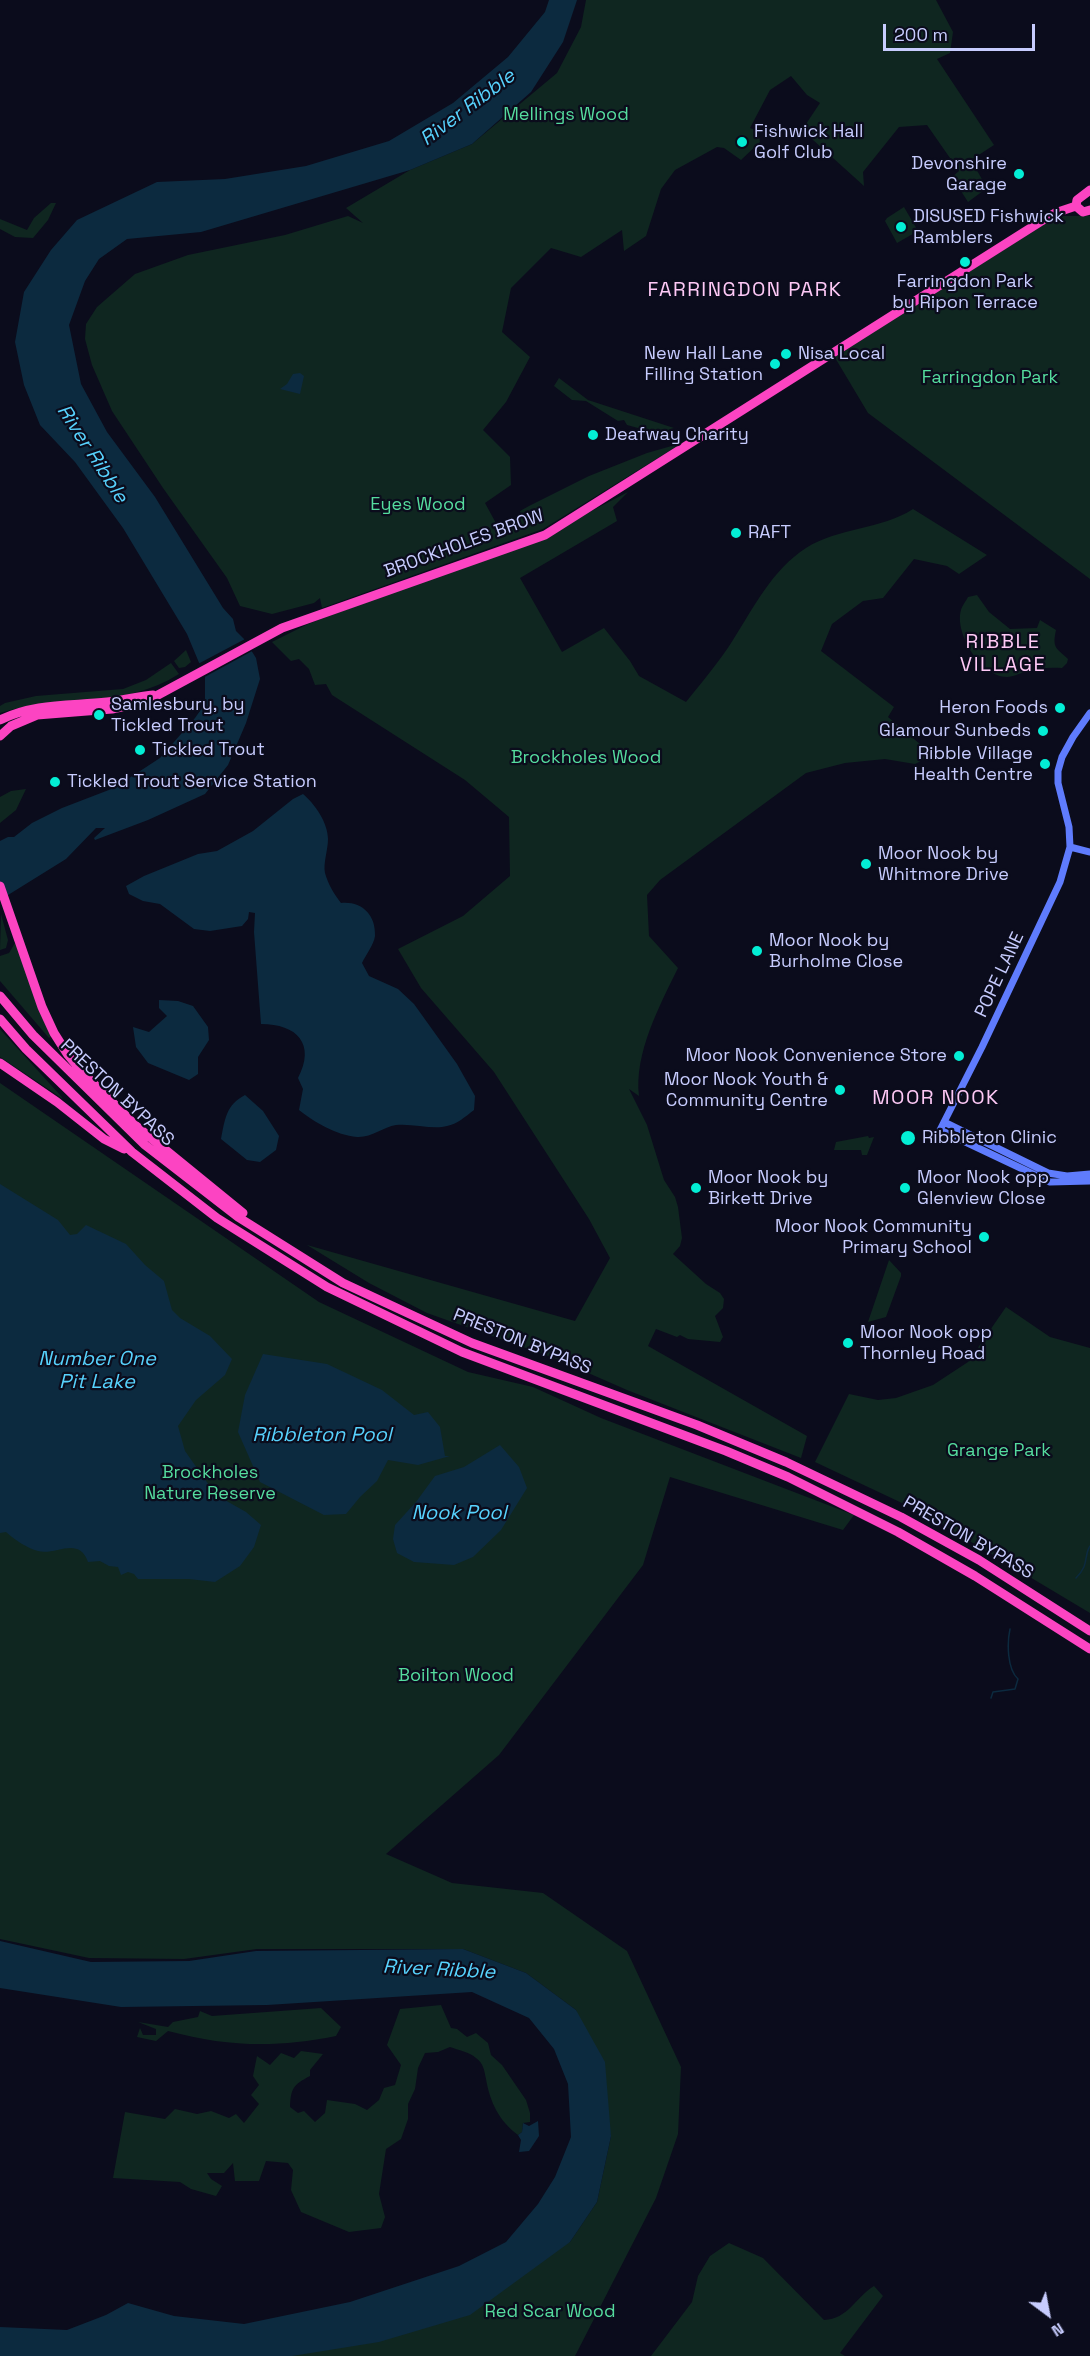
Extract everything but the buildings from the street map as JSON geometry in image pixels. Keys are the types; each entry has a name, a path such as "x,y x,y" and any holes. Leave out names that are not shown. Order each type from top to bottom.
{"highway":[{"path":"1088,196 1077,200 1076,206 1083,212 1090,210"},
{"name":"BROCKHOLES BROW","path":"156,695 263,636 352,602 442,573 545,535 1040,222 1055,213 1076,206"},
{"path":"0,718 38,707 110,702 156,695"},
{"path":"0,736 11,726 28,717 122,708 145,702 156,695"},
{"path":"0,886 46,1019 60,1044 82,1072 135,1125 274,1240"},
{"name":"PRESTON BYPASS","path":"0,996 33,1035 145,1145 238,1217 343,1282 472,1343 697,1425 786,1462 901,1517 979,1560 1090,1631"},
{"name":"PRESTON BYPASS","path":"0,1019 26,1049 132,1152 217,1218 341,1295 462,1352 726,1451 788,1477 917,1543 975,1576 1090,1649"},
{"path":"0,1063 49,1096 104,1138 132,1152"}],"street":[{"name":"POPE LANE","path":"1061,1179 1050,1182 940,1130 1060,882 1070,847 1069,827 1058,783 1058,771 1062,757 1073,737 1090,713"},
{"path":"1070,847 1090,852"},
{"path":"944,1122 1061,1179 1090,1181"},
{"path":"1061,1179 1090,1174"}],"green space":[{"path":"586,0 936,0 953,32 950,53 937,59 994,145 971,160 987,188 968,202 952,177 959,171 927,125 899,127 863,172 864,186 802,130 820,103 807,95 791,76 770,90 750,128 758,131 760,142 741,160 724,148 717,147 675,170 661,189 646,236 624,251 622,230 581,257 551,248 511,288 502,332 530,357 506,402 483,430 510,457 511,485 485,503 497,525 521,515 520,511 589,476 647,453 682,443 543,529 322,608 320,598 314,603 272,614 240,606 227,578 112,411 92,365 85,339 86,324 97,307 135,274 188,255 285,235 348,216 363,223 346,208 410,170 472,144 557,73 581,27"},
{"path":"51,203 56,203 48,220 33,238 15,237 0,229 0,219 27,230 34,218"},
{"name":"DISUSED Fishwick Ramblers","path":"904,207 918,231 897,243 885,221"},
{"name":"Farringdon Park","path":"1058,216 1090,216 1090,579 868,413 834,356"},
{"path":"559,378 588,400 674,428 659,433 660,435 653,438 649,431 627,425 624,420 618,421 586,401 572,400 554,386"},
{"name":"Brockholes Wood","path":"628,492 613,507 617,521 520,578 562,652 604,628 639,676 686,702 722,656 773,578 794,557 819,541 887,521 913,509 987,555 959,574 947,566 914,559 883,598 863,601 832,624 821,651 894,707 888,717 927,750 923,760 915,764 885,759 845,763 806,773 660,880 647,895 649,936 678,968 656,1013 644,1046 640,1063 639,1096 629,1089 647,1125 664,1180 675,1197 678,1207 682,1238 680,1246 673,1254 706,1284 720,1293 724,1299 723,1308 715,1316 723,1337 720,1342 688,1339 680,1335 677,1337 656,1329 648,1346 807,1436 801,1458 627,1390 554,1358 427,1313 369,1283 307,1245 575,1321 610,1258 589,1219 494,1072 421,988 398,949 463,916 510,876 509,817 465,780 332,695 326,684 315,685 309,669 299,659 291,661 272,642 308,624 545,535"},
{"path":"977,595 989,612 1010,629 1037,628 1040,620 1056,630 1055,644 1068,659 1067,663 1062,668 1039,669 1009,677 997,675 988,670 972,652 962,630 960,619 962,608 968,597"},
{"path":"186,650 191,662 179,668 174,661"},
{"path":"171,663 179,674 136,693 23,707 0,713 0,706 5,703 36,696 123,689 146,680"},
{"path":"26,789 16,810 0,823 0,797 11,791"},
{"path":"1,914 8,940 6,948 0,950"},
{"path":"15,943 52,1036 49,1038 0,981 0,956 9,953"},
{"path":"0,1029 60,1095 63,1099 0,1057"},
{"name":"Brockholes Nature Reserve","path":"0,1083 319,1302 468,1372 533,1387 601,1418 854,1515 843,1530 670,1477 643,1565 499,1755 386,1854 452,1883 543,1893 627,1951 681,2067 678,2134 656,2198 575,2356 281,2356 570,2242 597,2202 611,2136 576,2010 526,1973 463,1949 257,1949 184,1959 89,1958 0,1939"},
{"path":"868,1136 869,1138 874,1137 867,1155 862,1155 861,1150 834,1150 836,1142"},
{"path":"889,1260 901,1276 886,1317 868,1322"},
{"name":"Grange Park","path":"1006,1307 1050,1337 1090,1348 1090,1613 921,1512 815,1462 849,1394 878,1400 896,1398 933,1385 968,1362"},
{"path":"441,2005 451,2028 457,2029 467,2037 476,2033 488,2043 491,2055 502,2065 526,2100 530,2122 523,2123 522,2132 518,2135 511,2130 493,2103 482,2065 473,2056 450,2047 438,2052 425,2053 418,2068 415,2089 408,2104 408,2119 401,2139 386,2149 379,2194 385,2217 381,2228 349,2232 301,2212 291,2190 293,2170 288,2163 266,2161 259,2181 235,2181 233,2163 224,2173 207,2173 211,2179 222,2186 216,2196 191,2189 180,2182 113,2178 125,2112 165,2119 175,2109 197,2114 211,2111 229,2118 236,2114 244,2123 259,2104 251,2095 259,2085 253,2076 257,2056 270,2065 281,2053 294,2058 301,2051 323,2054 310,2070 310,2076 294,2088 290,2101 290,2107 298,2113 304,2111 315,2122 325,2113 327,2100 355,2104 367,2110 379,2100 384,2088 395,2085 401,2065 387,2045 400,2009"},
{"path":"321,2008 341,2027 336,2036 272,2044 232,2043 168,2031 156,2041 137,2037 140,2028 143,2035 156,2035 156,2029 138,2022 168,2027 173,2022 198,2017 200,2011 212,2016"},
{"path":"729,2243 763,2258 824,2320 832,2319 845,2312 874,2286 883,2296 840,2353 845,2356 651,2356 692,2302 698,2276 710,2256"}],"water":[{"name":"River Ribble","path":"549,0 577,0 563,42 531,92 472,144 410,170 201,232 127,239 99,259 85,281 69,325 81,384 107,432 155,497 223,608 233,619 236,631 256,658 260,679 246,723 228,765 205,794 148,820 95,840 94,838 105,828 96,828 66,859 0,900 0,841 14,837 32,823 62,808 114,788 160,758 195,718 205,698 205,677 187,634 123,528 75,462 40,425 24,385 15,342 24,292 51,250 77,220 157,182 225,179 306,166 389,141 453,103 508,57 545,12"},
{"path":"300,373 304,376 300,394 280,389 287,384 293,374"},
{"path":"303,794 316,808 326,827 328,839 325,869 331,889 341,903 361,907 366,910 373,921 375,936 362,963 369,976 398,989 414,1004 457,1064 475,1096 474,1110 454,1124 435,1127 396,1125 367,1136 357,1137 333,1131 305,1115 299,1110 303,1089 298,1078 303,1066 304,1046 293,1032 274,1025 261,1024 254,932 255,913 249,912 248,919 242,926 210,931 194,929 160,904 143,901 129,894 126,886 144,876 198,854 217,851 253,831 293,799"},
{"path":"159,1000 178,1001 193,1006 208,1027 209,1040 198,1057 198,1074 189,1080 148,1063 136,1047 133,1027 149,1032 167,1016 159,1008"},
{"path":"245,1095 263,1111 279,1136 276,1150 260,1162 247,1160 221,1139 230,1108"},
{"name":"Number One Pit Lake","path":"0,1184 58,1220 70,1235 77,1234 86,1225 126,1244 164,1281 172,1310 180,1318 210,1336 232,1359 225,1375 196,1400 178,1426 185,1451 216,1495 246,1512 261,1525 254,1547 240,1566 215,1582 189,1579 138,1579 134,1574 128,1572 121,1575 118,1567 109,1566 100,1561 88,1562 84,1554 73,1548 38,1551 21,1543 6,1532 0,1533"},
{"name":"Ribbleton Pool","path":"263,1354 327,1364 382,1390 414,1415 428,1412 440,1427 445,1456 450,1456 418,1465 388,1460 377,1481 346,1514 324,1515 260,1482 238,1432 245,1395"},
{"name":"Nook Pool","path":"500,1445 519,1467 527,1488 501,1530 473,1557 454,1565 414,1562 397,1553 393,1539 395,1525 435,1476 464,1467"},
{"name":"River Ribble","path":"0,1941 91,1962 189,1961 256,1951 463,1949 526,1973 576,2010 605,2062 611,2136 597,2202 570,2242 470,2315 379,2342 292,2356 0,2356 0,2327 67,2330 106,2315 128,2303 174,2316 244,2324 350,2302 459,2266 506,2242 538,2204 555,2177 571,2137 568,2084 554,2049 529,2018 472,1992 267,2005 121,2007 0,1988"},
{"path":"538,2121 539,2136 529,2151 519,2152 521,2140 518,2135 522,2132 523,2123 529,2126"}],"pier":[{"path":"247,638 254,650 201,679 196,665"}],"waterway":[{"path":"1076,1578 1085,1565 1090,1546"},
{"path":"991,1698 993,1692 1015,1689 1018,1679 1014,1675 1010,1662 1008,1648 1010,1629"}],"place":[{"name":"Fishwick Hall Golf Club","path":"742,142"},
{"name":"Devonshire Garage","path":"1019,174"},
{"name":"DISUSED Fishwick Ramblers","path":"901,227"},
{"name":"Farringdon Park by Ripon Terrace","path":"965,262"},
{"name":"Nisa Local","path":"786,354"},
{"name":"New Hall Lane Filling Station","path":"775,364"},
{"name":"Deafway Charity","path":"593,435"},
{"name":"RAFT","path":"736,533"},
{"name":"Heron Foods","path":"1060,708"},
{"name":"Samlesbury, by Tickled Trout","path":"99,715"},
{"name":"Glamour Sunbeds","path":"1043,731"},
{"name":"Tickled Trout","path":"140,750"},
{"name":"Ribble Village Health Centre","path":"1045,764"},
{"name":"Tickled Trout Service Station","path":"55,782"},
{"name":"Moor Nook by Whitmore Drive","path":"866,864"},
{"name":"Moor Nook by Burholme Close","path":"757,951"},
{"name":"Moor Nook Convenience Store","path":"959,1056"},
{"name":"Moor Nook Youth & Community Centre","path":"840,1090"},
{"name":"Ribbleton Clinic","path":"908,1138"},
{"name":"Moor Nook by Birkett Drive","path":"696,1188"},
{"name":"Moor Nook opp Glenview Close","path":"905,1188"},
{"name":"Moor Nook Community Primary School","path":"984,1237"},
{"name":"Moor Nook opp Thornley Road","path":"848,1343"}],"district":[{"name":"FARRINGDON PARK","path":"745,291"},
{"name":"RIBBLE VILLAGE","path":"1003,654"},
{"name":"MOOR NOOK","path":"936,1099"}],"park label":[{"name":"Mellings Wood","path":"566,115"},
{"name":"Eyes Wood","path":"418,505"},
{"name":"Boilton Wood","path":"456,1676"},
{"name":"Red Scar Wood","path":"550,2312"}]}
